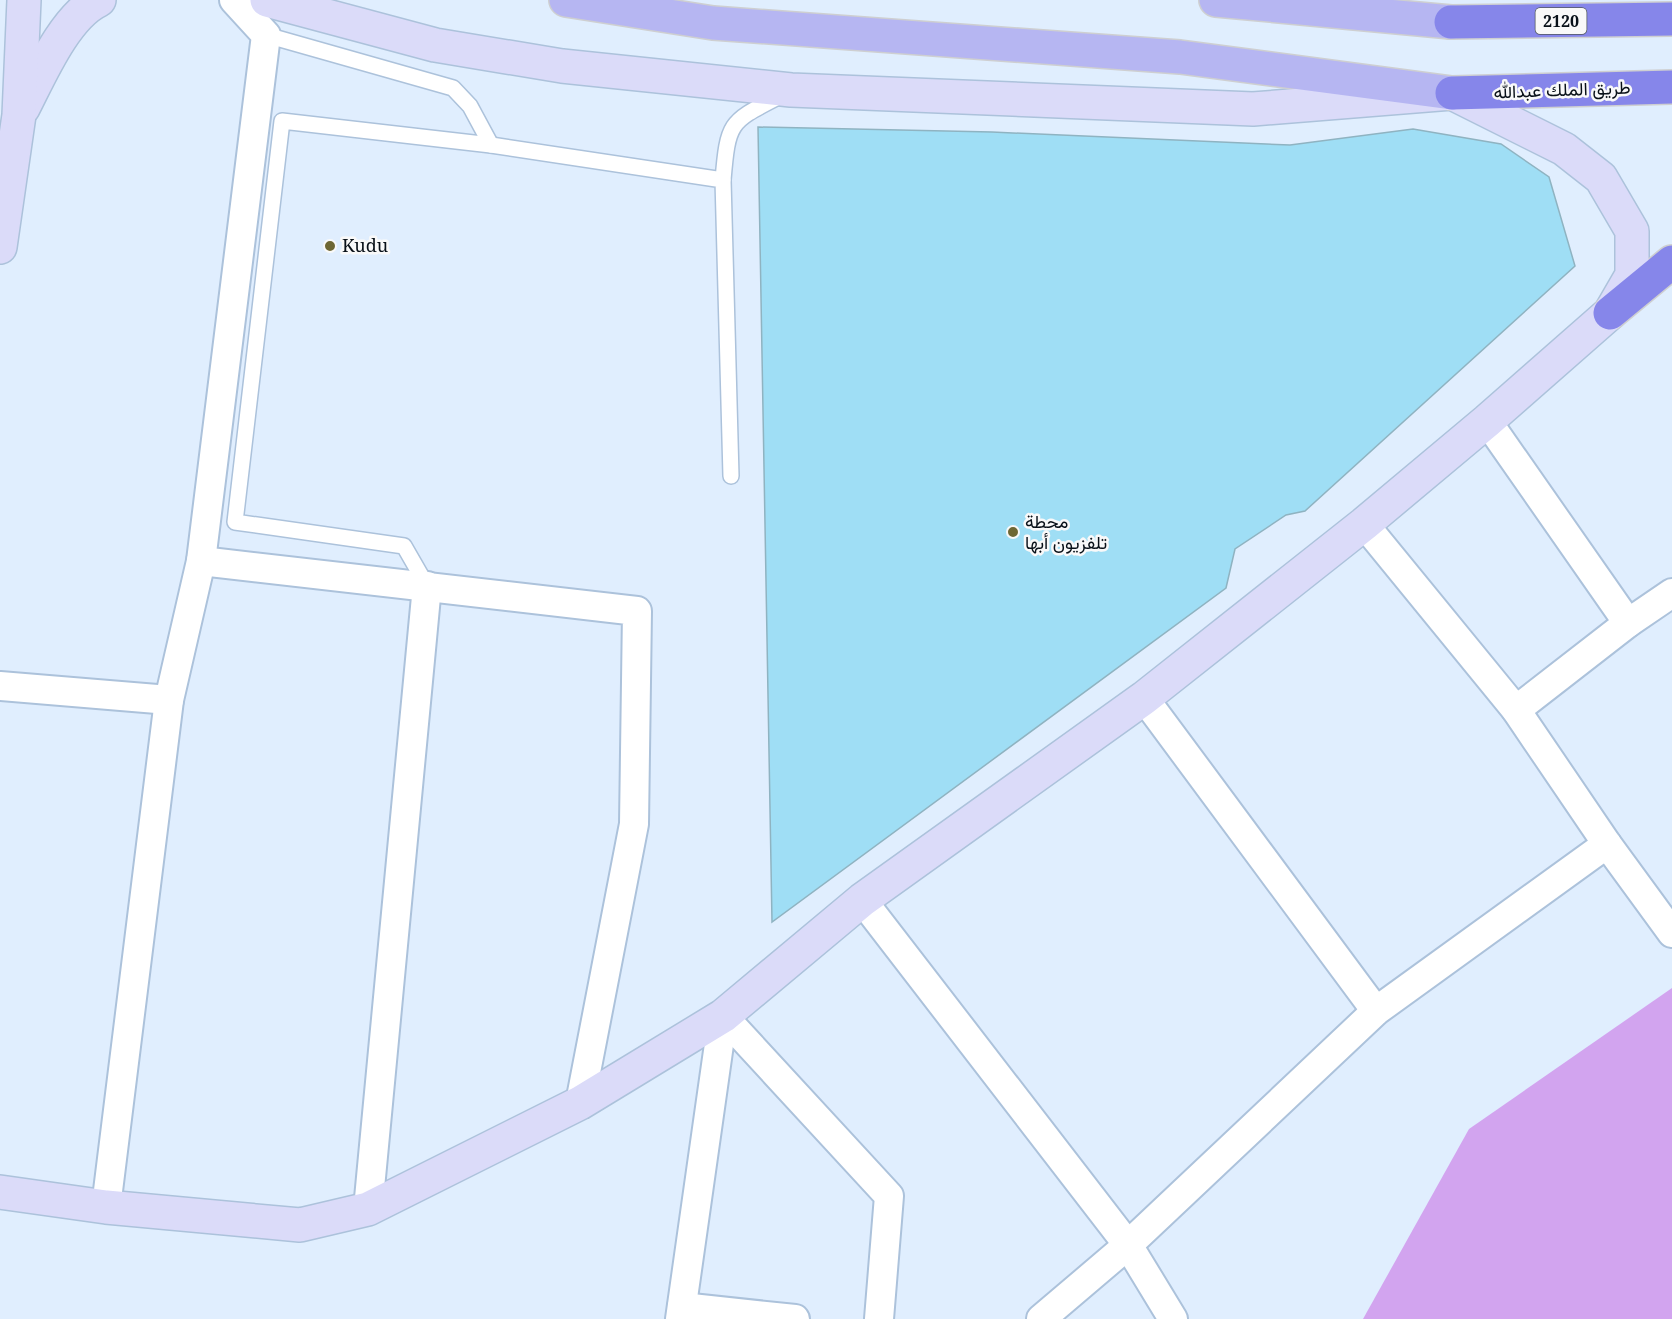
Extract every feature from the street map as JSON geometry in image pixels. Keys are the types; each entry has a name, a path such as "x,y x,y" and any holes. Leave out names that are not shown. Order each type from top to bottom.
{"highway":[{"path":"1451,22 1527,0"},
{"name":"2120","path":"1451,22 1672,19"},
{"name":"طريق الملك عبدالله","path":"1452,93 1672,87"},
{"path":"1610,313 1672,262"}],"main road":[{"path":"19,115 57,44 87,6 99,0"},
{"path":"267,0 435,45 562,66 791,90 1253,108 1452,93"},
{"path":"326,0 358,24"},
{"path":"0,1192 106,1208 300,1225 368,1209 580,1103 723,1016 862,900 1144,698 1364,524 1487,421 1610,313 1632,275 1632,231 1601,178 1564,149 1452,93 1180,57 713,23 566,0"},
{"path":"1216,0 1451,22"},
{"path":"1357,0 1451,22"},
{"path":"0,247 19,115 21,4"}],"street":[{"path":"106,1208 170,700 201,561 266,35 234,0"},
{"path":"1487,421 1628,623"},
{"path":"1364,524 1516,710 1607,844 1672,933"},
{"path":"201,561 638,610 634,824 580,1103"},
{"path":"368,1209 427,586"},
{"path":"1516,710 1628,623 1672,592"},
{"path":"0,686 170,700"},
{"path":"1144,698 1376,1011"},
{"path":"1041,1319 1128,1245 1376,1011 1607,844"},
{"path":"862,900 1128,1245 1173,1319"},
{"path":"723,1016 681,1313 795,1319"},
{"path":"723,1016 889,1196 879,1319"}],"lane":[{"path":"266,35 453,88 470,105 491,145"},
{"path":"731,476 723,180 726,139 740,117 791,90"},
{"path":"427,586 404,546 235,522 282,121 491,145 723,180"}],"shaded area":[{"path":"1672,988 1672,1319 1363,1319 1469,1129"}],"building":[{"name":"محطة تلفزيون أبها","path":"758,127 992,132 1290,145 1413,129 1501,144 1549,177 1575,266 1305,511 1286,515 1235,549 1226,588 772,922"}],"place":[{"name":"Kudu","path":"330,246"},
{"name":"محطة تلفزيون أبها","path":"1013,532"}]}
